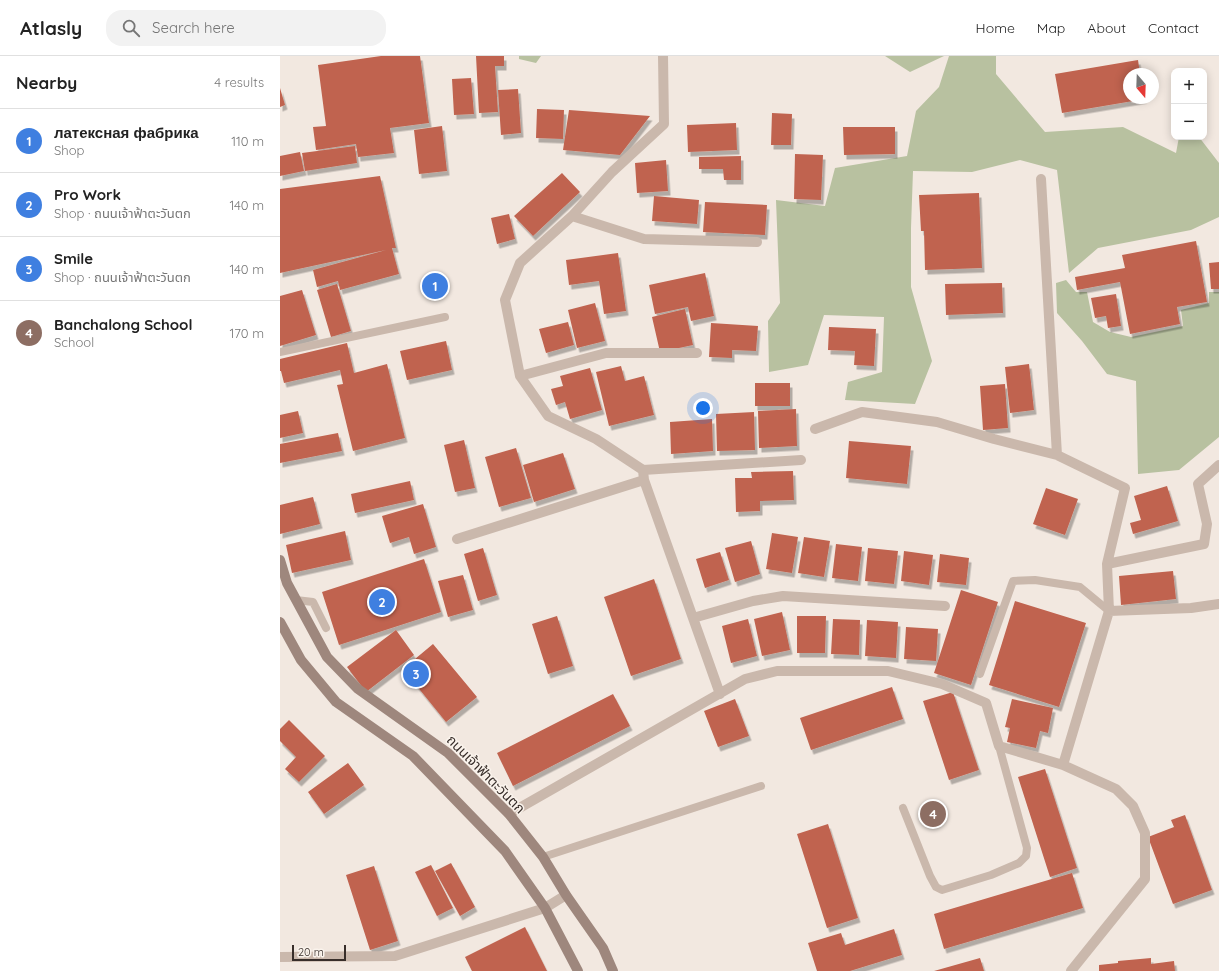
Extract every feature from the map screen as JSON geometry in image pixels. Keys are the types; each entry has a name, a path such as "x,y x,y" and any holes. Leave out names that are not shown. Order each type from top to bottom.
{"main road":[{"name":"ถนนเจ้าฟ้าตะวันตก","path":"280,560 287,584 327,657 358,689 448,752 509,814 542,857 603,948 613,971"},
{"path":"280,622 301,660 336,702 413,756 505,851 544,908 578,971"}],"street":[{"path":"663,56 664,124 612,172 572,216 520,263 505,300 520,376 548,416 596,439 644,475 720,694"},
{"path":"1041,179 1058,456"},
{"path":"572,216 644,239 757,242"},
{"path":"520,376 606,353 696,353"},
{"path":"815,429 862,412 937,422 1058,456 1125,488 1107,564 1109,611 1063,765"},
{"path":"457,539 644,475 801,460"},
{"path":"1107,564 1204,544 1207,524 1198,484 1219,465"},
{"path":"693,618 753,601 783,596 945,606"},
{"path":"1109,611 1191,608 1219,604"},
{"path":"509,814 745,679 777,671 888,671 942,684 986,703 999,746 1063,765 1116,789 1133,806 1145,833 1145,880 1071,971"},
{"path":"280,957 395,956 544,908 566,894"}],"lane":[{"path":"280,352 445,317"},
{"path":"980,674 1013,581 1035,580 1080,587 1109,611"},
{"path":"296,600 313,602 326,628"},
{"path":"903,808 930,876 936,887 942,890 991,875 1019,863 1026,856 1027,848 999,746"},
{"path":"542,857 761,786"}],"green space":[{"path":"519,56 541,56 536,63 519,59"},
{"path":"885,56 944,56 910,72"},
{"path":"949,56 996,56 996,74 1045,132 1123,127 1176,153 1178,140 1201,140 1219,163 1219,217 1191,230 1098,248 1069,273 1057,170 1020,160 972,172 913,171 911,287 932,361 915,404 845,400 848,382 882,372 884,317 824,315 808,365 769,372 768,321 780,303 776,200 825,206 835,168 907,156 916,111 939,87"},
{"path":"1066,280 1076,292 1087,292 1093,322 1110,332 1131,337 1183,326 1181,310 1209,303 1209,292 1219,292 1219,437 1179,470 1138,474 1136,381 1107,374 1082,341 1057,313 1056,283"}],"building":[{"path":"381,56 420,56 429,123 390,128 394,153 358,157 356,144 316,150 313,127 326,126 318,65"},
{"path":"476,56 504,56 504,66 495,66 498,112 479,113"},
{"path":"1138,60 1139,68 1123,68 1123,103 1062,113 1055,74"},
{"path":"471,78 474,114 454,115 452,79"},
{"path":"280,88 285,105 280,107"},
{"path":"518,89 521,133 501,135 498,90"},
{"path":"537,109 564,110 563,139 536,138"},
{"path":"569,110 650,116 620,155 563,150"},
{"path":"772,113 792,114 791,145 771,145"},
{"path":"736,123 737,150 688,152 687,125"},
{"path":"442,126 447,171 419,174 414,130"},
{"path":"843,127 895,127 895,154 844,155"},
{"path":"355,146 357,163 305,171 302,153"},
{"path":"300,152 304,171 280,176 280,156"},
{"path":"795,154 823,155 821,200 794,199"},
{"path":"741,156 741,180 724,180 723,169 699,169 699,157"},
{"path":"666,160 668,191 637,193 635,163"},
{"path":"562,173 580,192 533,236 514,216"},
{"path":"380,176 396,248 392,248 399,274 340,290 338,281 317,287 313,270 386,250 280,273 280,189"},
{"path":"979,193 982,268 925,270 924,231 921,231 919,195"},
{"path":"654,196 699,200 697,224 652,221"},
{"path":"705,202 767,205 765,235 703,232"},
{"path":"509,214 515,239 497,244 491,218"},
{"path":"1196,241 1207,302 1177,307 1180,324 1130,334 1120,282 1077,290 1075,277 1125,268 1122,255"},
{"path":"618,253 626,311 604,314 599,281 569,285 566,260"},
{"path":"1219,262 1219,289 1211,289 1209,263"},
{"path":"705,273 714,316 691,321 688,307 655,314 649,285"},
{"path":"1002,283 1003,313 946,315 945,284"},
{"path":"337,284 351,331 331,337 317,290"},
{"path":"302,290 316,335 280,346 280,296"},
{"path":"1116,294 1121,326 1108,328 1106,316 1095,318 1091,298"},
{"path":"595,303 605,341 577,348 568,310"},
{"path":"685,309 693,345 660,352 652,317"},
{"path":"568,322 574,345 546,353 539,329"},
{"path":"711,323 758,326 756,351 732,350 732,358 709,357"},
{"path":"829,327 876,329 874,366 854,365 855,351 828,350"},
{"path":"446,341 452,370 407,380 400,351"},
{"path":"347,343 354,373 387,364 405,438 353,451 337,385 343,384 340,370 284,383 280,371 280,359"},
{"path":"1029,364 1034,410 1010,413 1005,367"},
{"path":"621,366 625,381 644,376 654,415 609,426 596,372"},
{"path":"590,368 602,410 570,419 565,402 556,405 551,389 563,386 560,376"},
{"path":"755,383 790,383 790,406 755,406"},
{"path":"1005,384 1008,428 983,430 980,386"},
{"path":"796,409 797,446 759,448 758,411"},
{"path":"298,411 303,433 280,438 280,415"},
{"path":"754,412 755,450 717,451 716,414"},
{"path":"712,419 713,451 671,454 670,422"},
{"path":"338,433 342,451 280,463 280,444"},
{"path":"464,440 475,488 455,492 444,445"},
{"path":"849,441 911,446 907,484 846,478"},
{"path":"516,448 531,498 499,507 485,457"},
{"path":"563,453 575,489 534,502 523,465"},
{"path":"793,471 794,500 760,501 760,511 736,512 735,478 752,478 751,472"},
{"path":"410,481 414,500 355,513 351,494"},
{"path":"1167,486 1178,521 1133,534 1130,523 1141,520 1134,496"},
{"path":"1046,488 1078,499 1065,535 1033,524"},
{"path":"313,497 320,524 280,534 280,505"},
{"path":"423,504 436,547 414,554 409,537 390,543 382,516"},
{"path":"345,531 351,560 292,573 286,545"},
{"path":"772,533 798,537 792,573 766,569"},
{"path":"804,537 830,541 824,577 798,573"},
{"path":"751,541 760,574 735,582 725,548"},
{"path":"836,544 862,547 858,581 832,578"},
{"path":"483,548 497,595 478,601 464,554"},
{"path":"868,548 898,551 894,584 865,581"},
{"path":"904,551 933,555 929,585 901,581"},
{"path":"720,552 729,580 705,588 696,559"},
{"path":"940,554 969,558 966,585 937,582"},
{"path":"424,559 441,612 339,645 322,592"},
{"path":"1173,571 1176,599 1121,605 1119,576"},
{"path":"463,575 473,610 448,617 438,581"},
{"path":"654,579 681,659 631,676 604,597"},
{"path":"961,590 998,602 971,685 934,673"},
{"path":"1015,601 1086,623 1059,707 989,685"},
{"path":"782,612 790,650 762,656 754,619"},
{"path":"557,616 573,666 548,674 532,624"},
{"path":"797,616 826,616 825,653 797,653"},
{"path":"748,619 757,656 731,663 722,626"},
{"path":"833,619 860,620 859,655 831,654"},
{"path":"867,620 898,622 896,658 865,656"},
{"path":"906,627 938,629 936,661 904,659"},
{"path":"396,630 414,655 366,692 347,667"},
{"path":"433,644 477,697 446,722 403,669"},
{"path":"892,687 903,719 811,750 800,718"},
{"path":"953,692 979,770 949,780 923,701"},
{"path":"613,694 630,726 513,786 497,753"},
{"path":"735,699 749,736 718,747 704,711"},
{"path":"1012,699 1053,708 1048,733 1040,731 1036,748 1007,742 1010,728 1005,727"},
{"path":"289,720 325,756 299,782 285,769 296,757 280,741 280,729"},
{"path":"348,763 364,785 324,814 308,792"},
{"path":"1045,769 1077,868 1050,877 1018,777"},
{"path":"1185,815 1212,890 1173,904 1148,837 1174,827 1171,820"},
{"path":"828,824 858,918 827,928 797,834"},
{"path":"451,863 475,907 460,916 435,871"},
{"path":"431,865 453,908 437,916 415,872"},
{"path":"374,866 398,941 370,950 346,875"},
{"path":"1072,873 1083,908 944,949 934,914"},
{"path":"525,927 547,971 472,971 465,957"},
{"path":"894,929 902,955 850,971 817,971 808,943 841,933 845,945"},
{"path":"980,958 984,971 934,971"},
{"path":"1151,958 1151,964 1174,961 1175,971 1099,971 1099,965 1118,963 1118,961"}],"place":[{"name":"латексная фабрика","path":"435,286"},
{"name":"Pro Work","path":"382,602"},
{"name":"Smile","path":"416,674"},
{"name":"Banchalong School","path":"933,814"}]}
